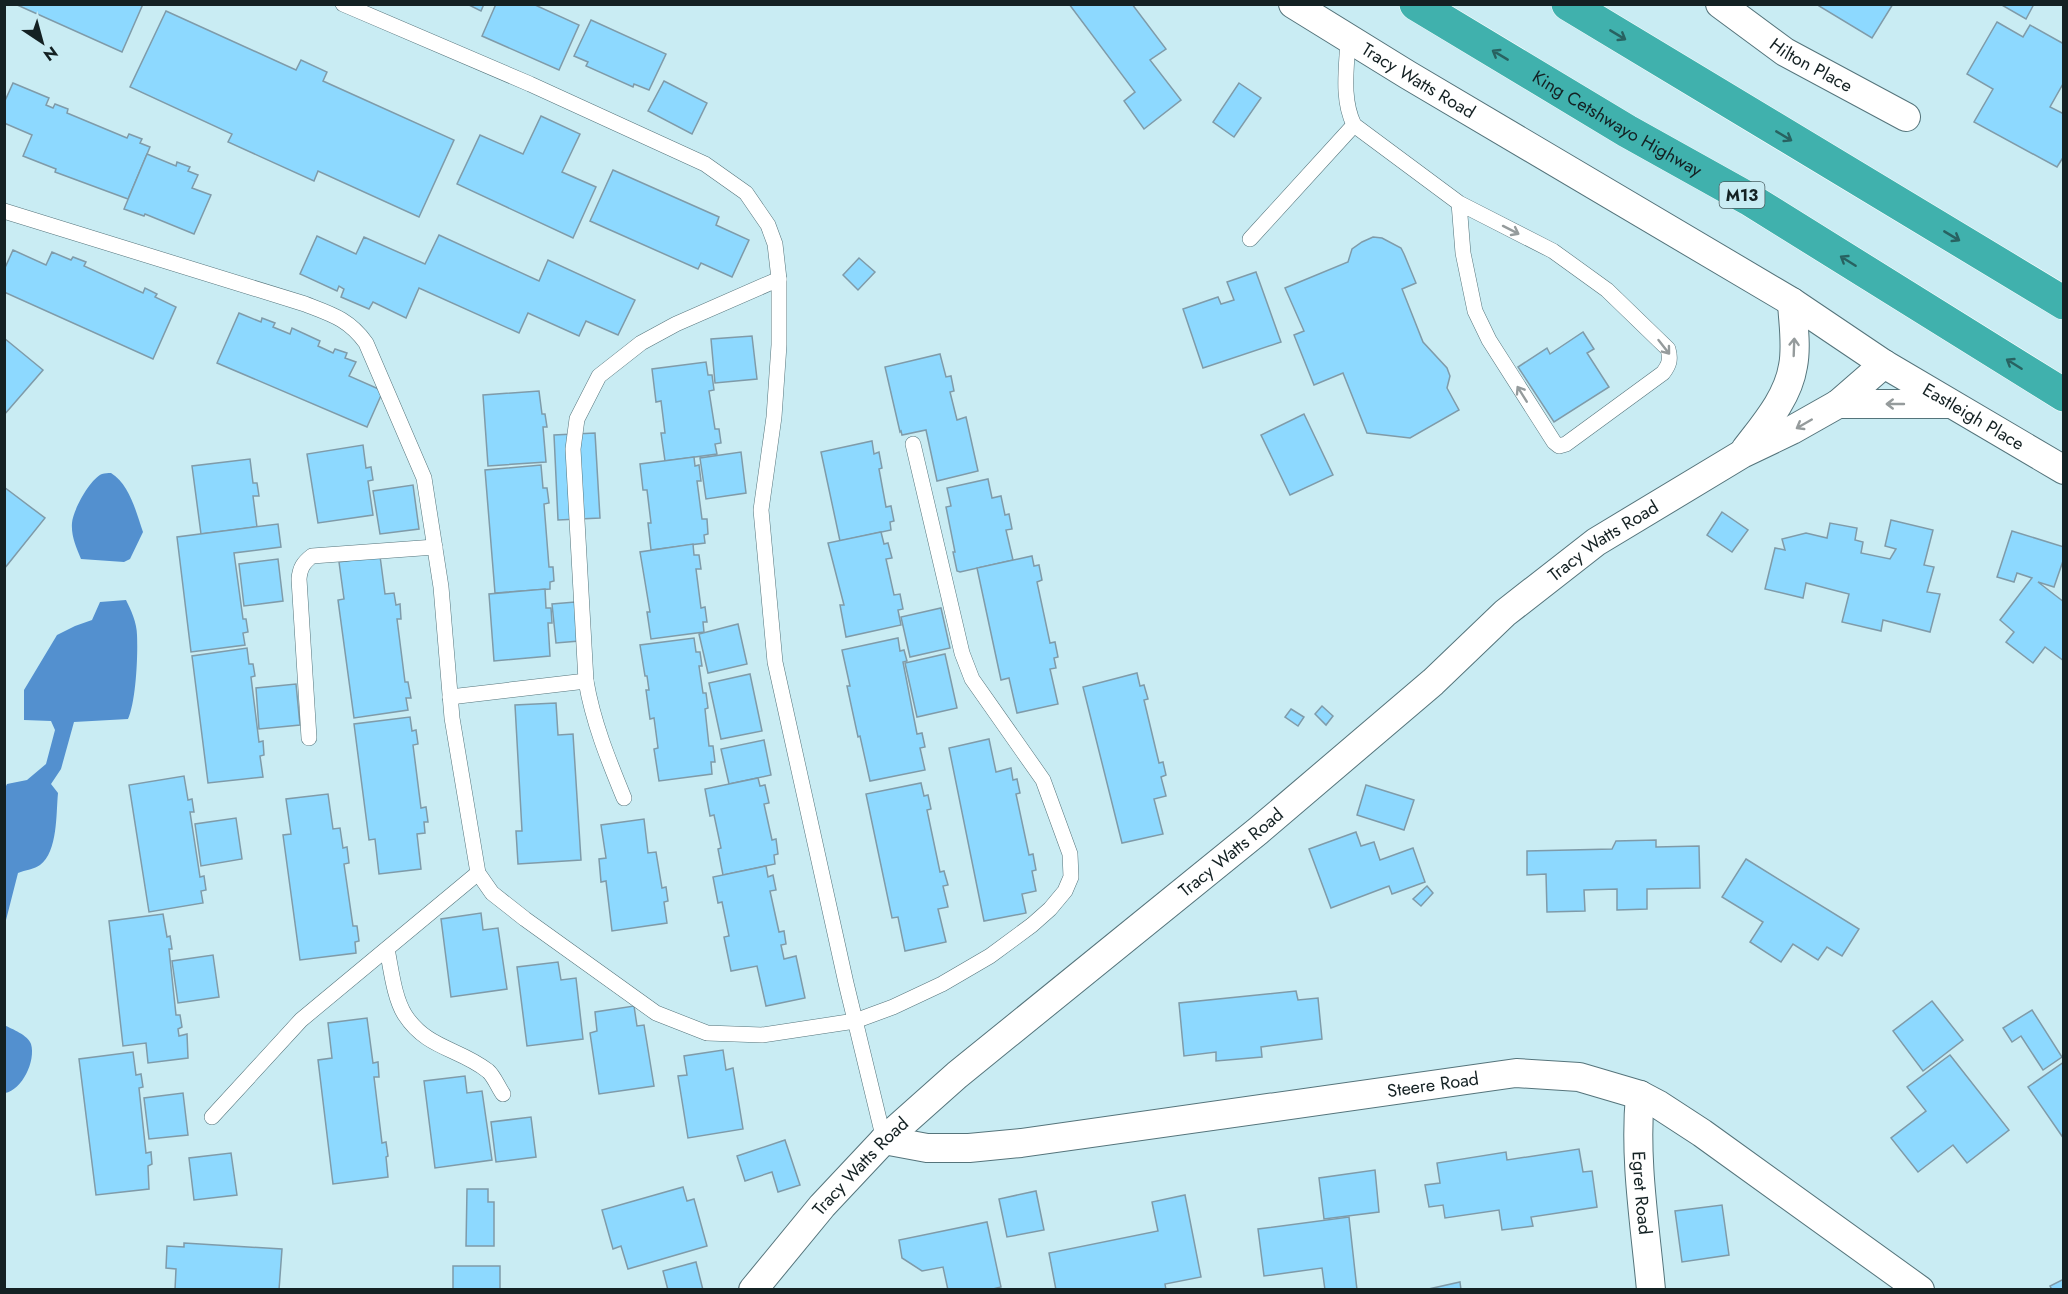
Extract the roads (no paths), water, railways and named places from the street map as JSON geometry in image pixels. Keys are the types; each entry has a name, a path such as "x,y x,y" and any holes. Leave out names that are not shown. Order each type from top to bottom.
{"highway":[{"name":"King Cetshwayo Highway","path":"1416,4 1627,131 1749,199 2064,395"},
{"path":"1568,4 2064,303"}],"street":[{"name":"Tracy Watts Road","path":"753,1290 822,1206 885,1140 957,1075 1275,816 1433,682 1505,613 1596,542 1742,454 1792,430 1838,404 1884,364 1792,302 1293,4"},
{"name":"Hilton Place","path":"1720,4 1785,52 1906,117"},
{"name":"Tracy Watts Road","path":"1742,454 1779,403 1788,382 1793,366 1792,302"},
{"name":"Eastleigh Place","path":"1884,364 2064,470"},
{"path":"1838,404 1952,404"},
{"name":"Steere Road","path":"885,1140 927,1148 969,1148 1021,1143 1516,1073 1579,1077 1640,1095 1702,1133 1920,1290"},
{"name":"Egret Road","path":"1640,1095 1636,1130 1638,1166 1651,1290"}],"lane":[{"path":"343,4 530,84 705,164 746,193 768,225 775,244 779,279 779,345 776,392 761,510 775,663 855,1021 885,1140"},
{"path":"1348,38 1346,101 1348,113 1354,125 1459,203 1553,251 1606,290 1668,350 1670,364 1663,373 1566,444 1559,446 1554,442 1489,340 1475,311 1463,253 1459,203"},
{"path":"1250,239 1354,125"},
{"path":"4,211 305,304 344,320 358,331 366,343 424,478 441,587 452,718 478,873 492,893 525,919 656,1013 707,1033 762,1035 855,1021 894,1007 942,984 990,956 1050,909 1065,891 1071,877 1070,854 1043,780 978,688 962,653 913,444"},
{"path":"624,798 599,736 591,711 586,681 573,449 577,419 599,376 641,343 676,324 779,279"},
{"path":"309,738 299,579 299,569 303,562 312,556 435,547"},
{"path":"450,697 586,681"},
{"path":"212,1117 301,1020 478,873"},
{"path":"387,949 404,1013 417,1031 431,1042 466,1057 490,1072 503,1094"}],"water":[{"path":"111,473 118,478 128,492 143,532 130,559 124,562 81,559 72,532 75,511 92,482 102,474"},
{"path":"126,600 137,630 137,666 131,711 128,719 74,722 61,769 51,784 58,793 55,832 50,851 40,865 18,873 5,924 5,788 7,784 27,780 46,764 55,730 51,721 24,720 24,690 57,635 92,620 100,602"},
{"path":"4,1025 27,1038 32,1051 29,1066 22,1081 11,1091 5,1093"}]}
